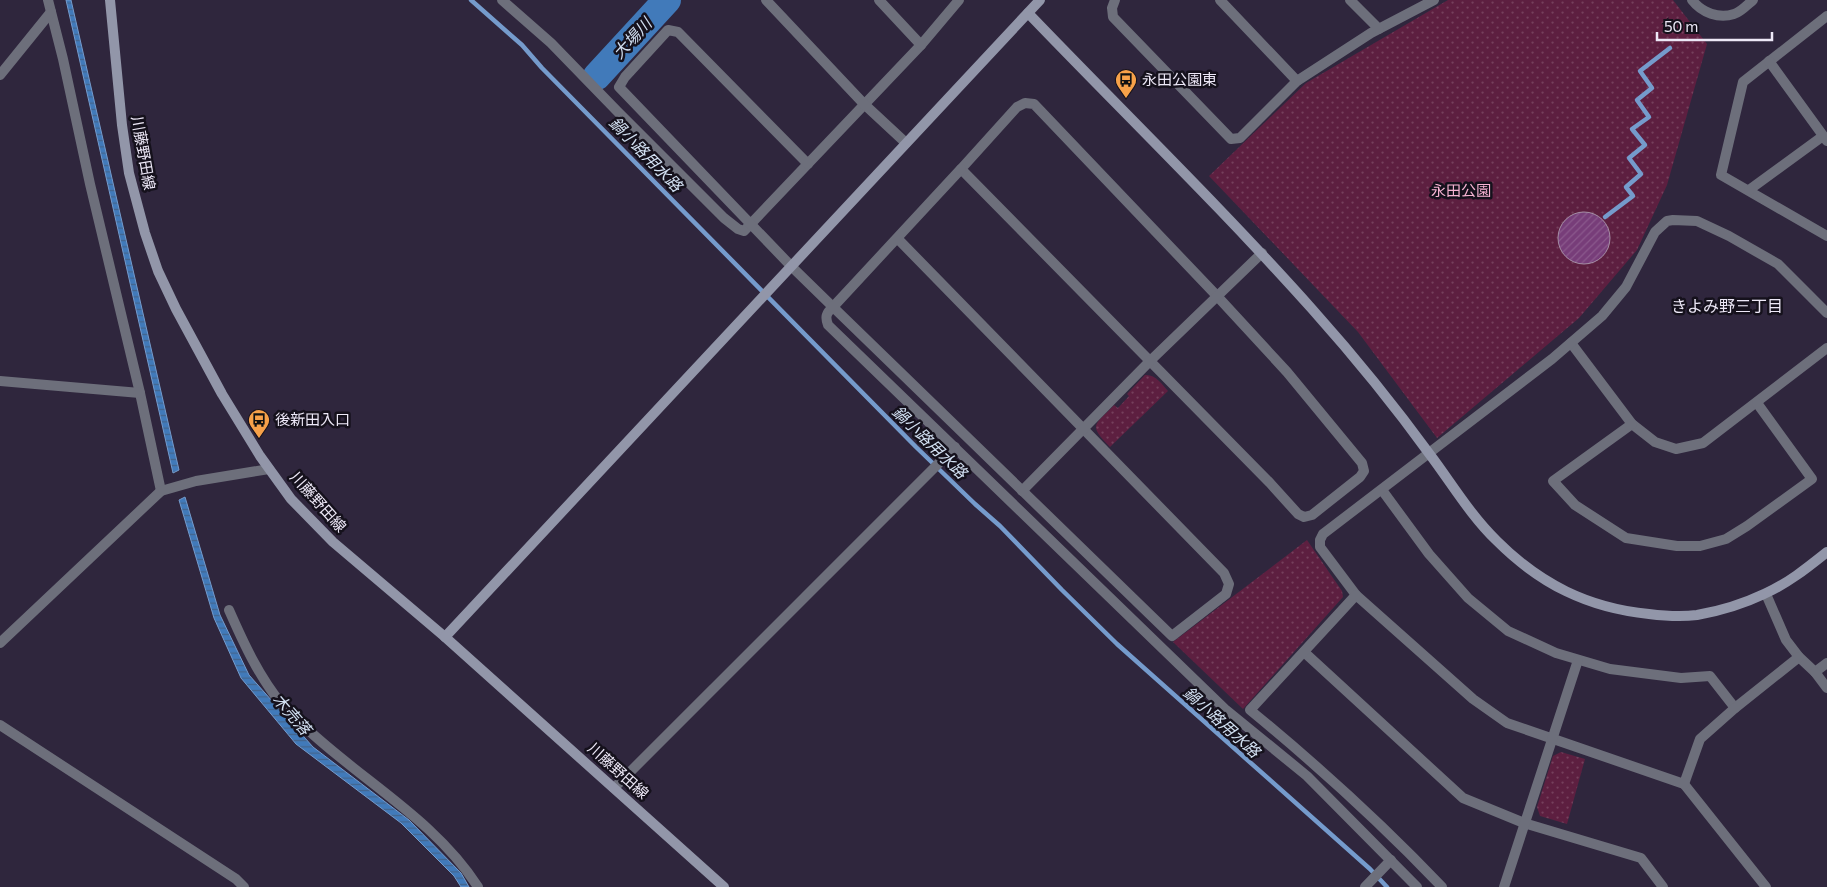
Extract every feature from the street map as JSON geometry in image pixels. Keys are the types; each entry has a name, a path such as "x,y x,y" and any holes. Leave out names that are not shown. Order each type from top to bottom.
{"street":[{"path":"48,0 140,393 161,491"},
{"name":"川藤野田線","path":"110,0 122,125 129,173 150,248 158,271 204,363 238,422 269,469 291,498 333,542 445,637 724,887"},
{"path":"502,0 551,42 724,218 738,229 744,231 921,45 959,0"},
{"path":"766,0 864,104 906,143"},
{"path":"879,0 921,45"},
{"path":"445,637 1040,0"},
{"path":"1115,0 1112,8 1114,17 1231,139 1240,138 1297,81 1379,29 1434,0"},
{"path":"1220,0 1297,81"},
{"path":"1350,0 1379,29"},
{"path":"1692,0 1698,8 1718,16 1736,14 1753,0"},
{"path":"0,75 51,12"},
{"path":"1028,14 1262,253 1369,376 1495,540 1543,579 1601,606 1668,616 1696,615 1732,607 1766,594 1796,577 1827,552"},
{"path":"1827,16 1742,82 1720,175 1827,236"},
{"path":"808,164 678,32 668,30 625,77 619,87 792,267 1172,636 1226,594 1230,584 1224,573 897,238"},
{"path":"1749,190 1825,138 1769,61"},
{"path":"961,169 1270,483 1298,514 1304,517 1312,515 1360,477 1364,471 1362,463 1287,372 1034,104 1025,103 1017,107 827,312 825,318 828,326 1225,709 1307,776 1417,887"},
{"path":"1766,887 1684,784 1507,724 1473,700 1356,595 1320,547 1320,540 1323,534 1571,343 1602,316 1626,287 1655,232 1662,224 1673,220 1697,221 1730,236 1778,264 1827,312"},
{"path":"1022,491 1150,361 1262,253"},
{"path":"1571,343 1632,424 1656,442 1676,449 1703,443 1827,348"},
{"path":"0,382 140,393"},
{"path":"1632,424 1553,482 1575,505 1626,538 1677,546 1700,546 1726,538 1747,526 1812,478 1756,403"},
{"path":"614,788 954,447"},
{"path":"0,643 161,491 196,481 269,469"},
{"path":"1382,490 1430,554 1468,598 1508,631 1556,653 1610,669 1682,678 1710,676 1735,708"},
{"path":"1766,594 1786,640 1827,688"},
{"path":"1356,595 1250,710 1305,757 1410,853 1442,887"},
{"path":"229,610 255,668 283,706 323,743 417,818 467,871 478,887"},
{"path":"1304,652 1464,798 1524,823 1641,858 1663,887"},
{"path":"1684,784 1700,739 1735,708 1799,657"},
{"path":"1504,887 1578,660"},
{"path":"1815,672 1827,663"},
{"path":"0,725 238,884"},
{"path":"1367,885 1391,860"}],"green space":[{"name":"永田公園","path":"1448,0 1673,0 1707,44 1667,185 1637,250 1579,318 1437,438 1358,332 1209,176 1306,83"},
{"path":"1145,375 1155,378 1168,391 1110,447 1099,434 1096,425 1114,405 1118,408 1129,396 1127,394"},
{"path":"1307,540 1342,591 1343,597 1243,709 1173,642"},
{"path":"1561,752 1585,759 1567,824 1540,816 1537,807 1553,756"}],"water":[{"path":"66,0 71,0 179,470 173,473"},
{"path":"185,497 220,615 249,675 313,747 409,820 461,873 469,887 461,887 454,876 401,823 296,744 241,678 214,618 179,500"}],"building":[{"path":"1584,212 1598,216 1606,224 1610,238 1606,252 1598,260 1584,264 1570,260 1562,252 1558,238 1562,224 1570,216"}],"waterway":[{"name":"鍋小路用水路","path":"471,0 522,45 542,68 916,447 1000,526 1117,644 1370,869 1387,887"},
{"name":"大場川","path":"597,76 667,0"},
{"path":"1605,217 1633,196 1626,187 1641,174 1629,158 1645,145 1632,129 1649,117 1637,100 1652,88 1640,71 1670,48"}],"place":[{"name":"永田公園東","path":"1126,99"},
{"name":"後新田入口","path":"259,439"}],"district":[{"name":"きよみ野三丁目","path":"1727,306"}],"water label":[{"name":"木売落","path":"292,714"}]}
